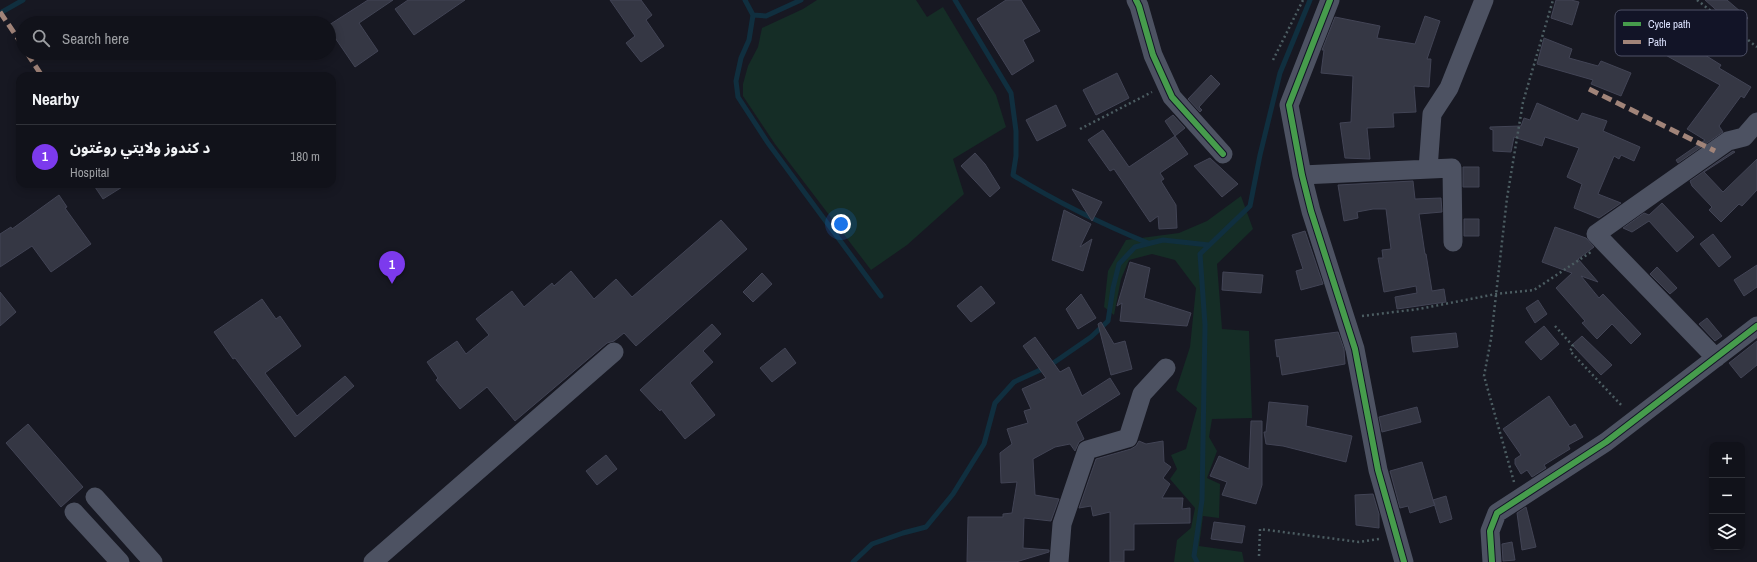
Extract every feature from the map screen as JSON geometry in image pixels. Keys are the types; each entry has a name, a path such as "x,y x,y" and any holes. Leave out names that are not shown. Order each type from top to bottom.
{"street":[{"path":"1136,0 1153,55 1172,97 1223,154"},
{"path":"1330,0 1289,105 1302,175 1324,256 1354,349 1378,470 1404,562"},
{"path":"1428,169 1432,114 1449,88 1484,0"},
{"path":"1716,358 1596,234 1728,141 1744,137 1757,122"},
{"path":"1302,175 1452,168 1453,242"},
{"path":"1492,562 1490,531 1497,513 1606,442 1757,326"},
{"path":"373,562 614,352"},
{"path":"1059,562 1062,524 1087,450 1128,438 1142,394 1166,368"},
{"path":"95,497 153,562"},
{"path":"74,512 120,562"}],"path":[{"path":"1273,60 1303,0"},
{"path":"1518,498 1484,376 1491,338 1507,198 1523,102 1553,0"},
{"path":"1697,0 1710,10"},
{"path":"1747,39 1757,47"},
{"path":"1080,129 1166,84"},
{"path":"1345,318 1419,309 1496,294 1534,290 1605,243"},
{"path":"1555,326 1573,346 1570,351 1635,420"},
{"path":"1259,556 1260,529 1359,542 1397,536"}],"green space":[{"path":"817,0 916,0 927,17 943,7 996,95 1006,127 953,159 964,194 907,245 871,270 775,144 743,96 743,84 748,66 758,47 762,28 803,9"},
{"path":"1241,196 1253,229 1217,264 1222,329 1249,331 1252,418 1212,419 1209,437 1217,451 1207,478 1220,484 1219,518 1203,516 1199,546 1242,552 1244,562 1174,562 1177,540 1191,528 1195,508 1170,479 1177,469 1171,455 1186,449 1197,408 1176,390 1190,347 1196,288 1175,260 1152,254 1129,260 1121,279 1114,315 1104,307 1108,271 1126,240 1179,233 1207,221"}],"building":[{"path":"368,0 393,0 359,23 378,51 355,67 336,39 336,21"},
{"path":"408,0 465,0 414,35 395,9"},
{"path":"610,0 641,0 652,15 646,20 664,46 641,62 626,43 635,36"},
{"path":"1006,0 1021,0 1040,31 1023,40 1034,61 1012,75 977,19"},
{"path":"1556,0 1571,0 1579,2 1572,25 1551,18"},
{"path":"1705,0 1727,0 1739,10 1716,10"},
{"path":"1425,16 1440,21 1427,59 1431,59 1429,87 1414,86 1416,112 1393,113 1394,127 1367,128 1370,159 1345,158 1340,123 1351,122 1353,76 1321,73 1324,50 1322,50 1335,17 1380,26 1377,38 1415,44"},
{"path":"1544,38 1572,49 1569,58 1598,66 1601,61 1631,73 1621,96 1591,84 1593,80 1537,64"},
{"path":"1667,56 1707,56 1721,65 1719,68 1751,87 1744,98 1741,96 1719,126 1723,132 1678,163 1676,160 1705,140 1687,129 1720,85"},
{"path":"1117,73 1129,98 1096,115 1083,90"},
{"path":"1211,75 1220,84 1199,107 1202,110 1200,112 1188,99"},
{"path":"1537,103 1578,121 1582,113 1607,121 1603,131 1640,147 1634,161 1621,155 1619,159 1614,156 1598,194 1621,203 1599,218 1574,208 1582,184 1567,177 1579,148 1545,137 1542,146 1514,137 1511,152 1493,151 1493,130 1490,129 1490,127 1521,126 1524,118 1530,120"},
{"path":"1056,105 1066,126 1037,141 1026,120"},
{"path":"1173,115 1185,128 1175,136 1165,121"},
{"path":"1103,130 1129,167 1175,136 1188,154 1160,173 1164,179 1161,181 1176,205 1177,228 1159,229 1158,216 1150,222 1114,169 1110,171 1088,140"},
{"path":"1733,151 1735,152 1704,172 1723,192 1757,159 1757,190 1742,206 1739,204 1721,222 1709,210 1712,207 1692,186 1690,181"},
{"path":"975,153 985,164 1000,188 990,197 961,166"},
{"path":"1210,158 1238,184 1222,197 1194,166"},
{"path":"1463,167 1479,167 1479,187 1463,187"},
{"path":"1413,181 1415,199 1441,198 1442,212 1419,214 1432,291 1444,289 1446,302 1397,309 1395,297 1417,293 1416,286 1384,292 1378,258 1383,258 1382,250 1391,249 1386,209 1373,209 1357,212 1358,218 1344,221 1338,185"},
{"path":"96,188 121,188 103,199"},
{"path":"1072,189 1102,202 1092,221"},
{"path":"59,195 67,207 65,208 91,244 51,272 32,246 0,267 0,234 11,227 12,229"},
{"path":"1662,203 1694,237 1677,252 1649,221 1632,232 1623,228 1644,213 1649,215"},
{"path":"1064,210 1091,224 1080,247 1092,239 1083,271 1052,260"},
{"path":"1464,219 1479,219 1479,236 1464,236"},
{"path":"721,220 747,249 636,346 624,333 614,341 607,343 515,421 487,387 460,409 436,380 438,378 427,362 457,341 466,354 489,335 476,319 512,291 524,307 552,283 554,286 571,271 594,299 616,279 632,297"},
{"path":"1555,227 1586,238 1594,247 1578,259 1598,282 1581,276 1599,298 1603,294 1641,334 1631,344 1612,324 1597,339 1582,323 1585,321 1556,288 1572,273 1542,262"},
{"path":"1305,231 1323,284 1301,290 1296,271 1303,269 1292,235"},
{"path":"1713,234 1731,257 1719,267 1700,244"},
{"path":"1130,262 1150,268 1144,298 1191,313 1187,326 1120,321 1122,303 1117,306"},
{"path":"1757,265 1757,287 1744,296 1734,280"},
{"path":"1657,267 1677,288 1670,294 1650,274"},
{"path":"1223,272 1263,275 1261,293 1222,290"},
{"path":"762,273 772,284 753,302 743,292"},
{"path":"981,286 995,303 971,322 957,306"},
{"path":"0,292 16,312 0,326"},
{"path":"1081,294 1096,318 1078,329 1066,309"},
{"path":"262,299 276,319 280,316 301,346 265,373 297,416 345,376 354,386 295,437 235,358 233,359 214,332"},
{"path":"1538,300 1547,314 1535,323 1526,308"},
{"path":"1707,318 1722,336 1715,341 1699,324"},
{"path":"1101,322 1114,344 1125,341 1132,369 1111,375 1098,324"},
{"path":"712,324 721,334 703,351 713,362 690,383 715,415 685,439 661,409 660,411 640,390"},
{"path":"1544,326 1559,344 1541,360 1525,342"},
{"path":"1338,332 1344,349 1345,364 1282,375 1279,356 1277,357 1275,340"},
{"path":"1456,333 1458,347 1413,352 1411,337"},
{"path":"1582,336 1612,365 1601,375 1572,345"},
{"path":"1035,337 1060,372 1069,367 1082,396 1110,378 1120,394 1076,422 1084,439 1079,442 1075,451 1070,444 1055,447 1033,459 1035,495 1059,499 1051,521 1024,518 1023,548 1049,550 1049,552 1016,562 967,562 968,517 1003,517 1003,514 1012,513 1017,482 1001,483 1000,453 1012,444 1007,429 1028,423 1024,411 1031,409 1022,389 1046,378 1023,346"},
{"path":"1757,341 1757,365 1741,378 1729,363"},
{"path":"785,348 796,363 772,382 760,368"},
{"path":"1549,396 1570,427 1575,424 1583,437 1568,445 1570,449 1544,465 1546,468 1532,477 1527,470 1521,474 1515,464 1515,459 1521,455 1503,429"},
{"path":"1269,402 1308,406 1306,426 1352,436 1346,462 1283,446 1266,444 1264,432 1266,432"},
{"path":"1417,407 1421,422 1382,432 1379,417"},
{"path":"1251,421 1262,421 1262,485 1256,504 1222,495 1227,482 1210,476 1219,456 1249,469"},
{"path":"28,424 83,487 61,507 6,443"},
{"path":"1139,441 1146,444 1163,441 1164,462 1171,467 1163,478 1170,484 1162,498 1183,498 1182,509 1190,508 1190,523 1134,524 1134,550 1124,550 1124,562 1110,562 1110,512 1093,516 1091,506 1079,508 1096,459 1131,449 1136,446"},
{"path":"606,455 617,469 597,485 586,471"},
{"path":"1422,462 1433,500 1446,496 1452,519 1440,523 1435,505 1410,513 1408,506 1400,508 1390,471"},
{"path":"1373,494 1379,514 1379,528 1356,525 1355,495"},
{"path":"1526,507 1536,547 1522,550 1517,513"},
{"path":"1214,522 1245,526 1242,543 1211,539"},
{"path":"1512,542 1515,560 1503,561 1502,544"}],"waterway":[{"path":"0,13 23,0"},
{"path":"745,0 753,15 766,16 801,0"},
{"path":"955,0 1011,93 1016,131 1016,156 1013,175 1079,212 1148,243"},
{"path":"1197,562 1194,556 1202,500 1205,325 1200,254 1250,206 1260,155 1280,73 1310,0"},
{"path":"753,15 749,40 741,58 736,81 738,97 768,143 881,296"},
{"path":"853,562 872,544 926,527 953,494 984,444 995,403 1014,382 1049,366 1091,337 1108,321 1113,288 1119,264 1135,247 1163,240 1209,245"}],"marked path":[{"path":"0,12 16,36"},
{"path":"32,60 39,72"},
{"path":"1589,89 1715,151"}],"cycle path":[{"path":"1136,0 1153,55 1172,97 1223,154"},
{"path":"1330,0 1289,105 1302,175 1311,211 1355,349 1378,470 1404,562"},
{"path":"1492,562 1490,531 1497,513 1606,442 1757,326"}],"place":[{"name":"د کندوز ولایتي روغتون","path":"392,284"}]}
